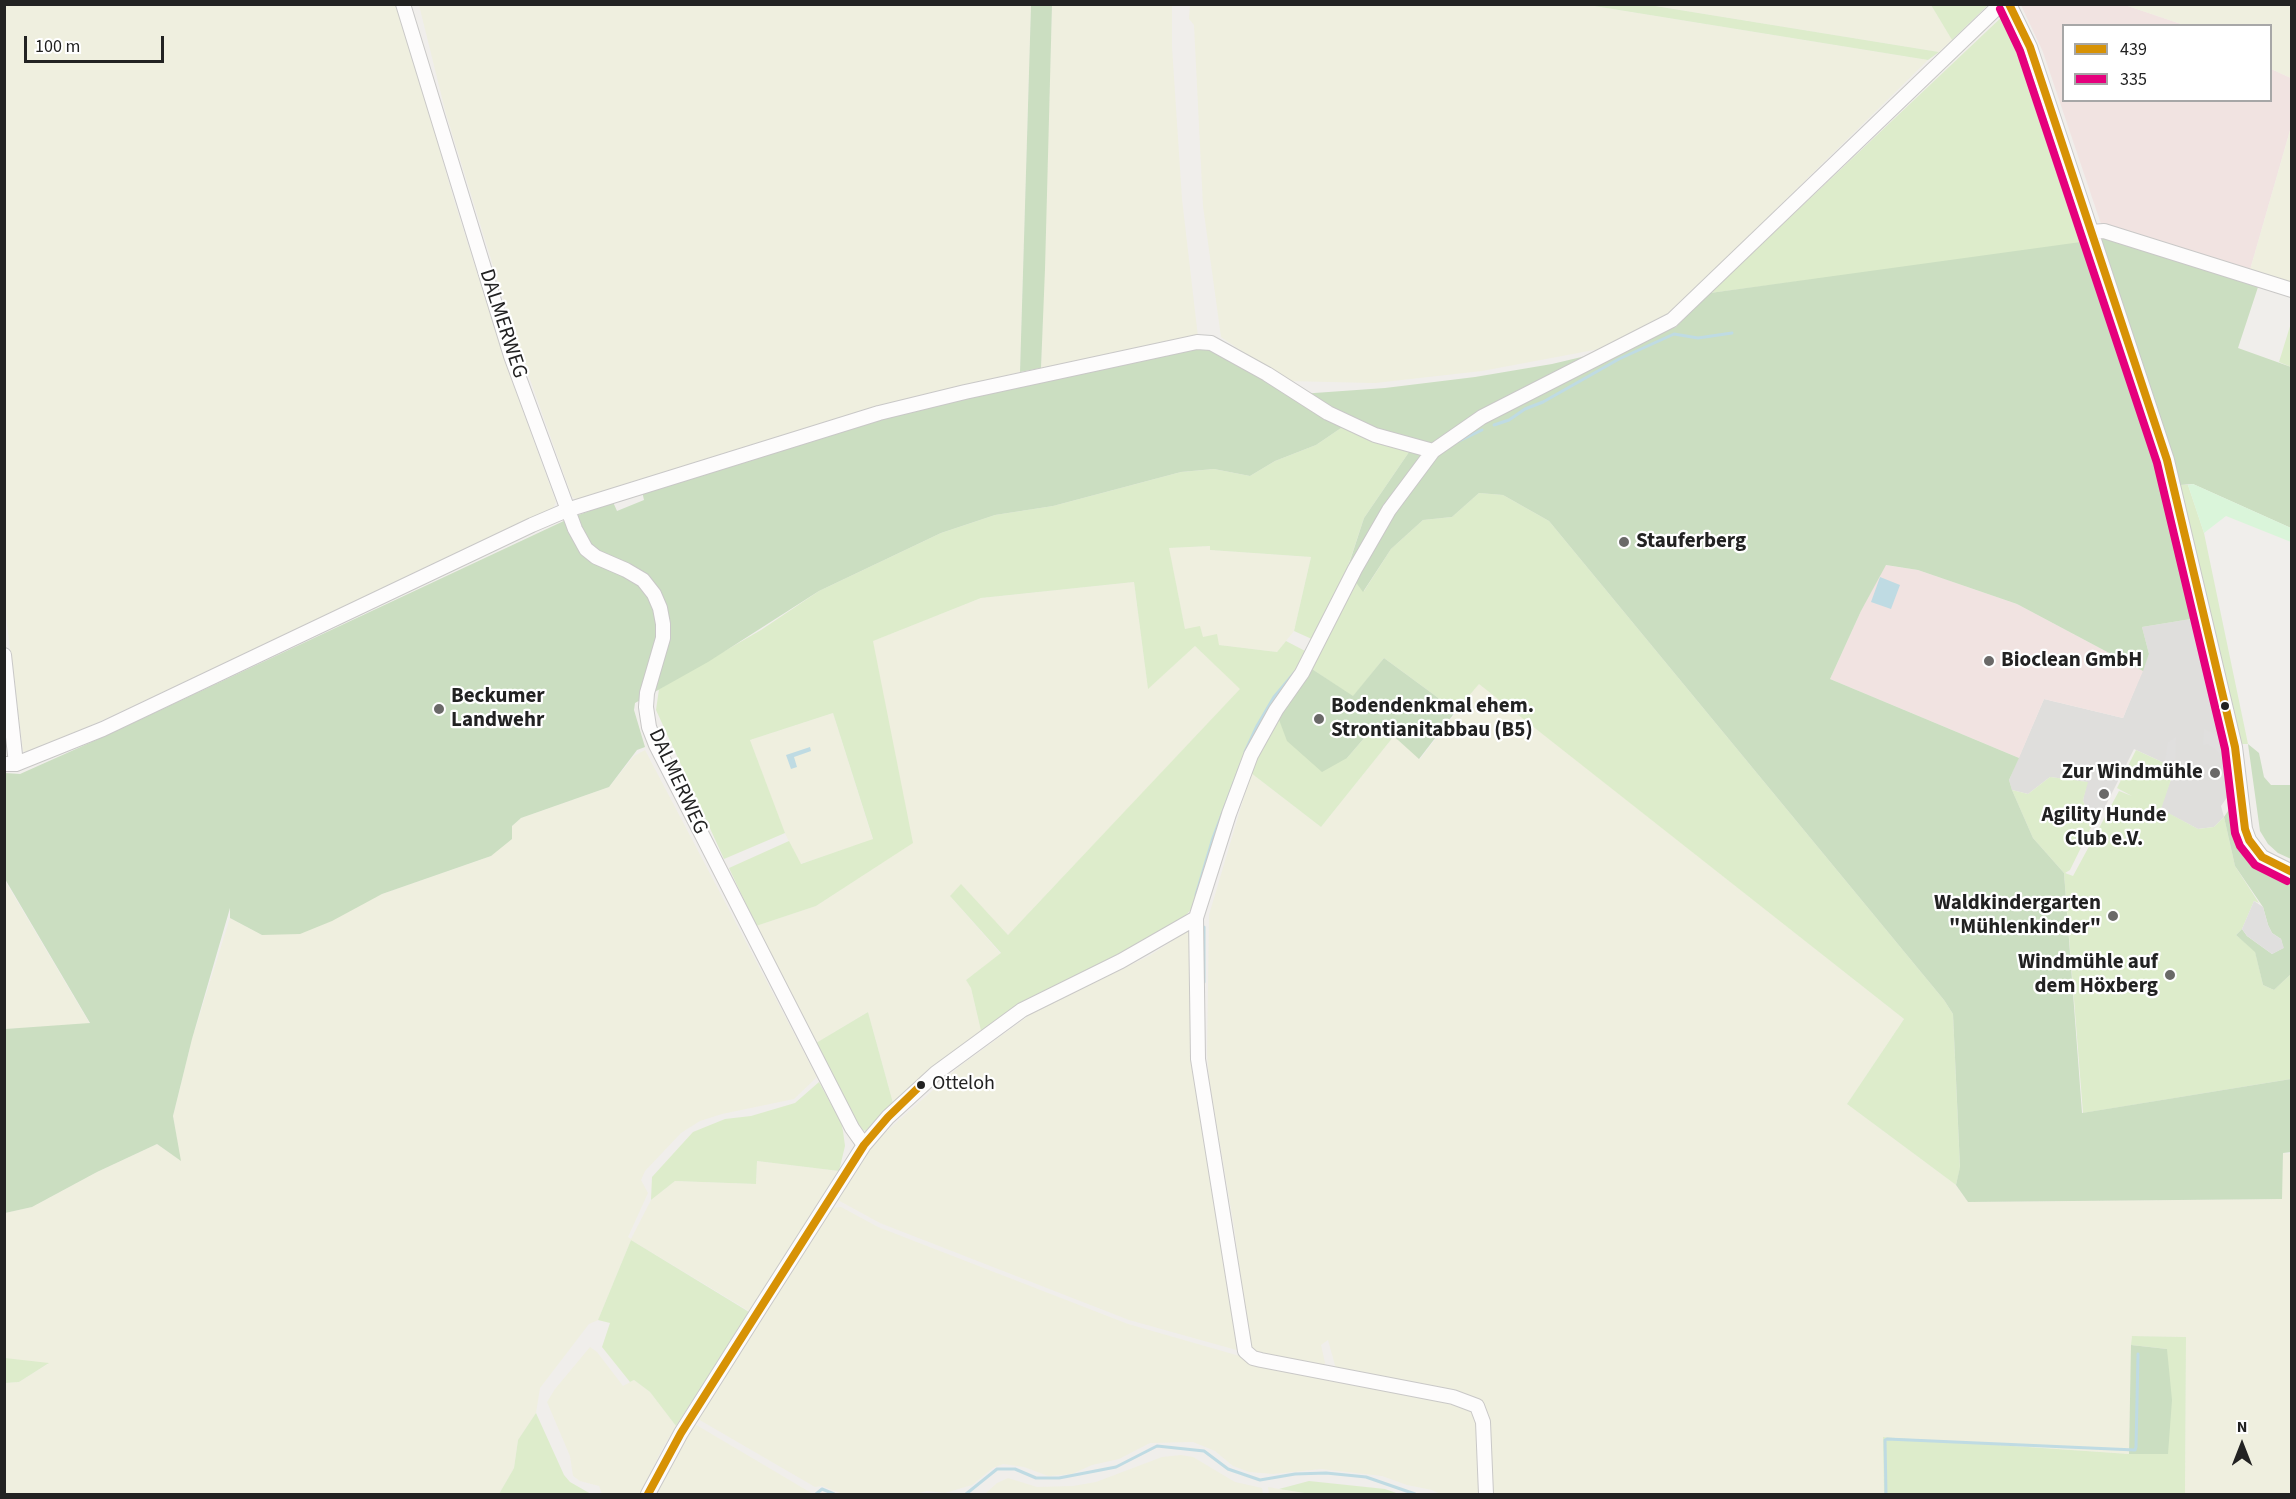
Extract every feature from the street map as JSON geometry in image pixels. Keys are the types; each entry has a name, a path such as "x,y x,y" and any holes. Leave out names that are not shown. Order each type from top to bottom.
{"street":[{"name":"DALMERWEG","path":"403,4 511,356 567,510 586,549 596,557 635,574 654,594 663,624 663,638 647,693 646,707 649,727 656,745 852,1128 864,1145"},
{"path":"1486,1494 1483,1422 1477,1406 1453,1397 1253,1358 1245,1351 1198,1059 1196,918 1229,814 1251,755 1276,710 1302,673 1355,569 1389,510 1433,451 1482,417 1672,320 2001,4"},
{"path":"2009,4 2030,47 2175,488 2235,747 2245,829 2249,840 2262,857 2292,873"},
{"path":"2091,232 2104,231 2292,290"},
{"path":"4,655 10,764 103,729 567,510 879,413 1197,342 1211,343 1328,413 1374,435 1433,451"},
{"path":"648,1494 681,1433 864,1145 888,1117 921,1085 1022,1010 1121,961 1196,918"}],"shaded area":[{"path":"2021,5 2125,5 2181,24 2062,24 2062,102 2272,102 2272,69 2291,78 2291,127 2250,270 2101,224 2043,52"},
{"path":"1885,565 1918,570 2017,604 2143,671 2123,718 2044,699 2019,758 1830,679"},
{"path":"2197,618 2230,746 2226,756 2228,796 2221,806 2224,817 2214,827 2198,829 2160,809 2175,768 2134,749 2099,819 2087,812 2083,800 2087,782 2050,777 2028,794 2012,790 2009,780 2044,699 2123,718 2149,654 2142,627"},
{"path":"2204,729 2219,736 2220,755 2207,744 2203,745"},
{"path":"2176,737 2175,768 2165,761 2168,742"},
{"path":"2254,901 2263,907 2272,933 2281,939 2284,948 2272,954 2247,936 2242,929"}],"green space":[{"path":"1190,4 1588,5 1928,60 1667,316 1610,347 1482,371 1375,383 1285,381 1221,337 1203,206 1194,25 1189,19"},
{"path":"4,5 401,5 454,200 504,358 511,356 504,359 556,502 552,510 28,755 23,751 4,601"},
{"path":"419,5 1031,5 1020,372 876,407 579,501 572,497 517,343 446,114"},
{"path":"1031,5 1052,5 1045,269 1041,368 1020,372"},
{"path":"1052,5 1172,5 1172,47 1182,199 1198,337 1041,368"},
{"path":"1588,5 1649,5 1939,52 1928,60"},
{"path":"1649,5 1931,5 1952,40 1939,52"},
{"path":"1931,5 1988,5 1952,40"},
{"path":"2125,5 2291,5 2291,78 2272,69 2272,24 2181,24"},
{"path":"2006,13 2045,108 2085,244 1710,293"},
{"path":"2291,127 2291,284 2250,270"},
{"path":"2110,238 2259,284 2238,348 2291,367 2291,528 2193,484 2167,486 2197,618 2142,627 2149,654 2143,671 2017,604 1918,570 1886,565 1861,611 1830,679 2019,758 2009,780 2012,790 2033,838 2064,873 2082,1113 2291,1079 2291,1152 2283,1153 2282,1199 1968,1202 1956,1185 1960,1167 1953,1014 1944,1000 1549,521 1503,495 1479,493 1452,517 1423,520 1391,549 1363,592 1347,570 1364,518 1409,452 1373,441 1344,426 1316,445 1275,461 1250,476 1214,469 1181,472 1053,506 995,515 941,533 819,591 708,662 635,703 634,710 645,747 637,750 609,787 521,818 512,826 512,839 491,856 382,894 332,921 300,934 262,935 230,918 230,908 192,1039 173,1116 181,1161 157,1144 97,1172 32,1207 5,1213 5,1029 90,1023 5,879 5,773 20,774 105,736 568,519 613,502 617,511 644,500 642,491 880,415 1197,346 1218,350 1286,395 1385,388 1475,377 1552,364 1628,346 1676,327 1710,293"},
{"path":"2291,323 2291,367 2279,362"},
{"path":"1344,426 1373,441 1409,452 1364,518 1344,578 1314,640 1294,631 1311,557 1210,550 1210,546 1169,548 1185,629 1200,626 1203,637 1217,634 1219,645 1277,652 1286,641 1309,653 1275,701 1193,907 1180,922 982,1035 971,988 966,980 1001,953 950,896 961,884 1008,935 1240,689 1195,646 1148,689 1134,582 981,598 873,641 913,843 816,906 756,926 729,868 789,841 801,864 873,839 833,713 750,740 785,833 724,859 656,710 659,689 761,630 819,591 941,533 995,515 1053,506 1181,472 1214,469 1250,476 1275,461 1316,445"},
{"path":"2193,484 2291,528 2291,542 2226,516 2204,533 2188,485"},
{"path":"2178,485 2188,485 2204,533 2248,744 2240,744"},
{"path":"1479,493 1503,495 1549,521 1944,1000 1953,1014 1960,1168 1956,1185 1847,1104 1904,1019 1479,684 1456,711 1384,658 1353,697 1312,669 1354,578 1364,591 1391,549 1423,520 1452,517"},
{"path":"1210,546 1210,550 1311,557 1294,631 1277,652 1218,645 1185,629 1168,548"},
{"path":"1134,582 1148,688 1195,646 1241,689 1008,935 961,885 950,896 1001,954 966,980 971,988 982,1035 893,1103 868,1012 816,1043 756,926 816,906 912,843 872,641 981,598"},
{"path":"1384,658 1456,711 1419,759 1378,722 1347,758 1322,772 1287,741 1278,717 1312,669 1353,696"},
{"path":"1479,683 1904,1019 1847,1104 1956,1185 1968,1202 2281,1199 2283,1153 2291,1154 2291,1494 2185,1494 2186,1337 2132,1336 2129,1454 1883,1437 1884,1494 1489,1494 1483,1408 1336,1369 1328,1340 1321,1345 1325,1363 1322,1368 1261,1356 1250,1348 1234,1227 1209,1081 1207,1053 1209,915 1251,773 1321,827 1394,736 1420,759"},
{"path":"833,713 873,840 800,864 781,825 750,740"},
{"path":"1278,717 1347,758 1378,722 1394,736 1321,827 1251,773 1255,758"},
{"path":"2248,744 2259,753 2264,777 2271,785 2291,785 2291,859 2278,853 2268,844 2260,831"},
{"path":"645,750 817,1077 794,1099 722,1114 700,1121 681,1133 645,1171 641,1180 648,1193 628,1237 631,1239 651,1200 675,1181 756,1184 757,1161 839,1171 785,1259 749,1311 631,1240 598,1320 589,1324 540,1388 536,1413 518,1440 514,1468 499,1494 5,1494 5,1383 19,1382 48,1364 5,1358 5,1213 32,1207 97,1172 157,1144 180,1160 173,1116 192,1039 230,918 262,935 361,904 382,894 491,856 512,826 521,818 609,787 634,756"},
{"path":"2136,750 2175,768 2161,809 2198,829 2214,827 2224,817 2235,866 2259,903 2254,901 2242,929 2236,935 2255,951 2263,985 2274,990 2291,974 2291,1079 2083,1113 2064,873 2033,838 2012,790 2028,794 2050,777 2088,782 2083,800 2087,812 2096,817 2070,870 2065,873 2073,876 2119,791 2132,796 2117,788"},
{"path":"2232,805 2237,830 2255,868 2291,881 2291,974 2274,990 2263,985 2255,952 2236,935 2242,929 2247,936 2272,954 2283,948 2281,939 2272,933 2268,925 2263,907 2235,866 2224,817"},
{"path":"4,879 90,1024 5,1029"},
{"path":"1189,930 1191,1058 1240,1351 1129,1320 880,1223 836,1199 869,1147 960,1066 1035,1011 1149,956"},
{"path":"868,1012 893,1103 867,1131 861,1130 816,1043"},
{"path":"819,1082 841,1122 845,1146 839,1171 757,1161 756,1184 675,1181 651,1200 652,1177 693,1132 725,1119 751,1116 795,1103"},
{"path":"841,1207 878,1227 1128,1324 1250,1359 1453,1400 1477,1413 1482,1494 1440,1494 1382,1476 1321,1469 1273,1474 1249,1472 1233,1466 1215,1451 1193,1442 1150,1443 1119,1459 1092,1465 1072,1474 1048,1476 1024,1467 1003,1464 993,1468 972,1485 945,1493 927,1491 915,1494 843,1494 822,1486 815,1487 698,1419 832,1208"},
{"path":"631,1240 749,1312 676,1426 650,1392 634,1380 630,1382 602,1347 610,1323 598,1320"},
{"path":"2132,1336 2186,1337 2185,1494 1884,1494 1883,1437 2129,1454 2168,1454 2167,1349 2131,1345"},
{"path":"2131,1345 2167,1349 2172,1400 2168,1454 2129,1454"},
{"path":"590,1347 597,1352 623,1386 634,1380 650,1392 676,1426 661,1451 641,1494 602,1494 599,1486 580,1481 573,1476 570,1456 547,1402"},
{"path":"5,1358 49,1363 19,1382 5,1383"},
{"path":"536,1413 564,1475 570,1482 591,1494 499,1494 514,1468 518,1440"},
{"path":"693,1423 813,1494 654,1494"},
{"path":"1181,1455 1193,1457 1235,1482 1262,1488 1263,1494 985,1494 997,1483 1008,1478 1037,1487 1073,1486 1096,1482 1162,1457"},
{"path":"1309,1481 1385,1489 1399,1494 1311,1494 1279,1489"},
{"path":"1268,1487 1279,1489 1311,1494 1269,1494"}],"water":[{"path":"1880,577 1900,585 1891,609 1871,602"},
{"path":"810,747 811,751 794,757 797,767 791,769 786,755"}],"waterway":[{"path":"1494,425 1509,420 1525,409 1543,402 1619,359 1674,334 1698,338 1732,333"},
{"path":"1457,442 1482,430"},
{"path":"1245,752 1274,697 1295,672"},
{"path":"1196,895 1213,838 1241,764"},
{"path":"1204,927 1204,982"},
{"path":"1886,1494 1885,1440 1887,1439 2135,1450 2138,1354"},
{"path":"966,1494 997,1469 1015,1469 1036,1478 1059,1478 1116,1467 1157,1446 1204,1451 1228,1469 1260,1480 1295,1474 1326,1473 1366,1477 1415,1494"},
{"path":"816,1494 822,1489 834,1494"}],"transit line":[{"name":"439","path":"2009,4 2030,47 2167,460 2235,747 2245,829 2249,840 2262,857 2292,872"},
{"name":"335","path":"2000,9 2020,51 2157,463 2225,749 2235,833 2240,846 2255,865 2287,881"},
{"name":"439","path":"648,1494 681,1433 864,1145 888,1117 921,1085"}],"place":[{"name":"Stauferberg","path":"1624,542"},
{"name":"Bioclean GmbH","path":"1989,661"},
{"name":"Beckumer Landwehr","path":"439,709"},
{"name":"Bodendenkmal ehem. Strontianitabbau (B5)","path":"1319,719"},
{"name":"Zur Windmühle","path":"2215,773"},
{"name":"Agility Hunde Club e.V.","path":"2104,794"},
{"name":"Waldkindergarten \"Mühlenkinder\"","path":"2113,916"},
{"name":"Windmühle auf dem Höxberg","path":"2170,975"},
{"name":"Otteloh","path":"921,1085"}]}
